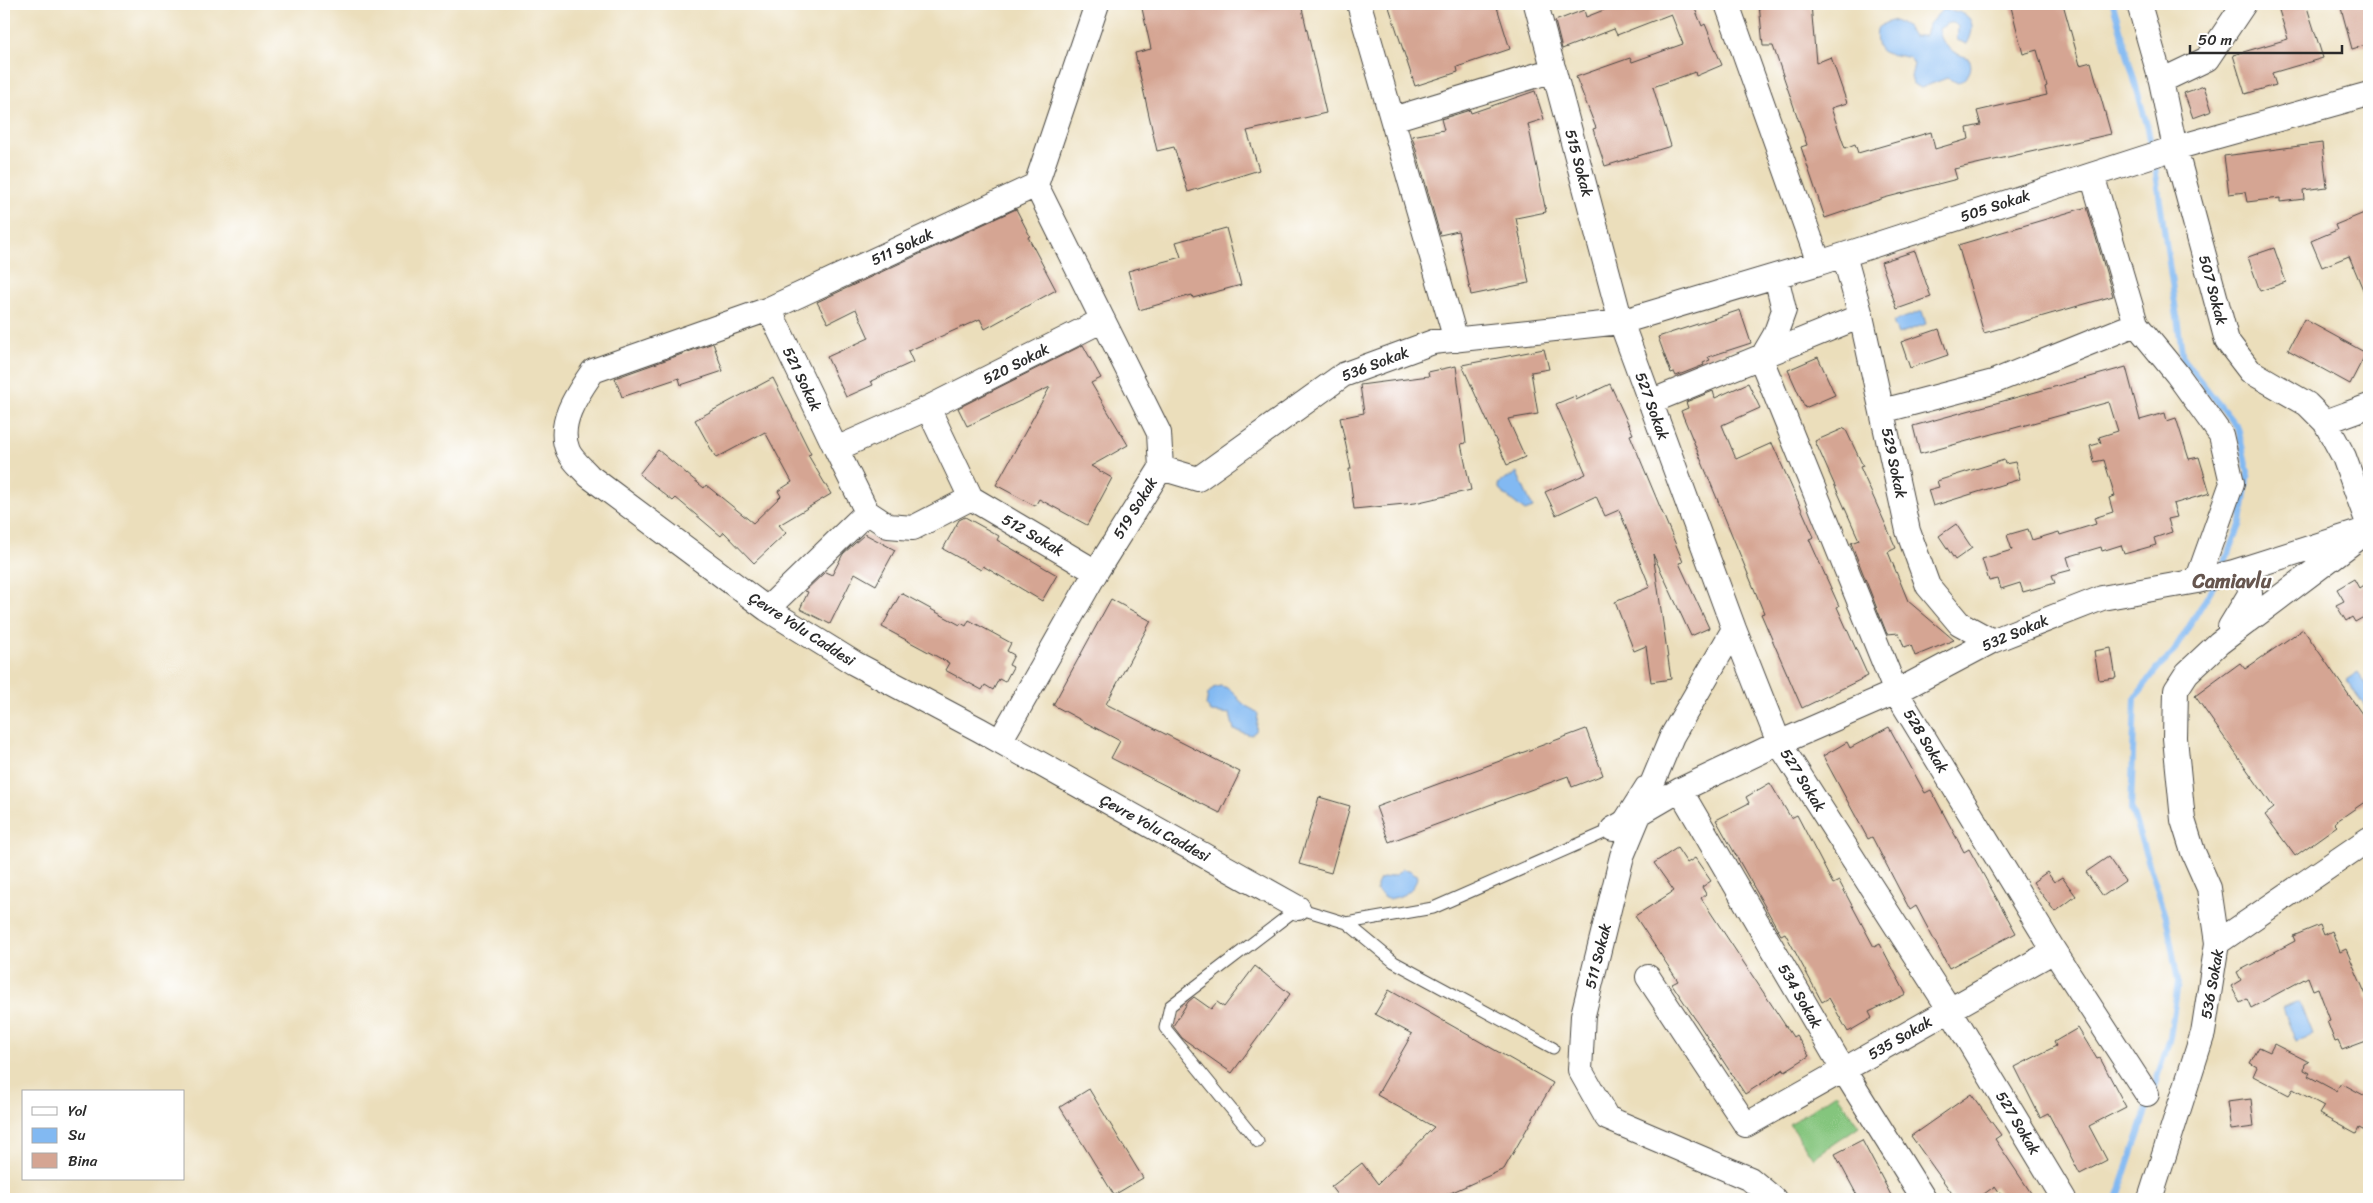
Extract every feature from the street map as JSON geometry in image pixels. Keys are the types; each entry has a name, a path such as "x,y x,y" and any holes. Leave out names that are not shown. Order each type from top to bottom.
{"street":[{"path":"1036,185 1098,4"},
{"path":"1359,4 1456,340"},
{"name":"515 Sokak","path":"1536,4 1621,322"},
{"path":"1727,4 1819,263"},
{"name":"507 Sokak","path":"2139,4 2161,81 2175,148 2227,341 2250,371 2307,404 2325,422 2344,457 2369,528"},
{"path":"2161,81 2207,59 2244,4"},
{"path":"1393,120 1554,70"},
{"name":"505 Sokak","path":"1621,322 1819,263 2175,148 2369,94"},
{"path":"2092,175 2136,324 2177,374 2220,435 2230,473 2232,482 2197,581"},
{"name":"511 Sokak","path":"769,309 1036,185"},
{"name":"519 Sokak","path":"1000,741 1096,572 1161,468 1159,433 1036,185"},
{"name":"529 Sokak","path":"1844,255 1861,316 1908,530 1928,586 1960,624 1992,641"},
{"path":"1760,359 1775,334 1784,310 1776,276"},
{"name":"521 Sokak","path":"769,309 867,512"},
{"name":"Çevre Yolu Caddesi","path":"769,309 594,372 576,397 565,426 568,451 589,476 767,609 854,663 1000,741 1298,908"},
{"path":"1650,402 1760,359 1861,316"},
{"name":"520 Sokak","path":"836,449 928,408 1103,320"},
{"name":"536 Sokak","path":"1161,468 1198,479 1343,375 1433,342 1621,322"},
{"name":"527 Sokak","path":"1621,322 1734,629 1779,743 1950,1010 2064,1199"},
{"path":"1882,411 1993,382 2136,324"},
{"name":"528 Sokak","path":"1760,359 1896,692 2054,951 2147,1094"},
{"path":"2325,422 2369,406"},
{"path":"767,609 867,512 888,526 913,528 971,498 928,408"},
{"name":"512 Sokak","path":"971,498 1096,572"},
{"path":"2217,943 2209,888 2193,852 2183,820 2175,738 2176,690 2187,673 2219,643 2369,528"},
{"name":"532 Sokak","path":"1613,829 1680,790 1779,743 1896,692 1992,641 2102,598 2197,581 2234,572 2369,528"},
{"path":"2219,643 2242,610 2250,594 2248,578 2234,572"},
{"name":"511 Sokak","path":"1734,629 1672,736 1622,856 1583,1015 1580,1070 1607,1118 1750,1179 1774,1199"},
{"name":"534 Sokak","path":"1680,790 1844,1071 1924,1199"},
{"name":"536 Sokak","path":"2150,1199 2203,1033 2217,943 2369,839"},
{"name":"535 Sokak","path":"1648,977 1746,1125 2054,951"}],"lane":[{"path":"1347,922 1432,908 1613,829 1672,736"},
{"path":"1258,1142 1165,1028 1170,1006 1298,908 1347,922 1394,962 1553,1048"}],"green space":[{"path":"1836,1093 1859,1126 1813,1158 1790,1124"}],"water":[{"path":"1942,10 1958,12 1969,18 1972,29 1967,44 1957,40 1958,27 1954,23 1948,23 1939,29 1945,45 1958,54 1969,58 1970,70 1967,76 1958,83 1947,78 1921,88 1913,84 1911,77 1914,64 1910,58 1884,53 1880,50 1876,39 1877,29 1885,23 1895,20 1907,27 1913,36 1925,36 1928,25"},
{"path":"1922,311 1926,324 1898,334 1893,322"},
{"path":"1517,473 1533,508 1525,511 1500,491 1498,484"},
{"path":"2358,672 2369,688 2369,703 2365,706 2346,680"},
{"path":"1220,686 1232,691 1241,702 1258,714 1256,731 1251,735 1234,730 1230,714 1211,712 1206,705 1208,694 1213,688"},
{"path":"1402,869 1409,870 1417,875 1414,885 1403,895 1387,899 1377,891 1380,879 1396,875"},
{"path":"2299,1002 2312,1035 2296,1041 2283,1008"}],"building":[{"path":"1141,4 1301,4 1326,113 1247,131 1259,170 1188,192 1174,147 1157,151 1135,53 1151,49"},
{"path":"1388,4 1496,4 1510,49 1457,67 1458,72 1415,86"},
{"path":"1619,4 1693,4 1702,26 1705,24 1722,65 1696,76 1695,72 1653,87 1671,146 1605,166 1593,129 1596,128 1576,77 1630,58 1632,62 1683,44 1671,14 1617,35 1614,29 1562,49 1555,21 1584,10 1586,17"},
{"path":"1759,4 1811,4 1816,63 1831,57 1847,103 1831,108 1845,148 1855,144 1858,153 1931,132 1935,149 1969,139 1967,128 1981,125 1977,111 2047,95 2045,87 2047,86 2037,50 2023,54 2011,7 2023,4 2063,4 2080,65 2091,62 2111,134 1954,169 1957,179 1884,198 1825,218 1801,147 1807,145 1773,46 1763,46"},
{"path":"2277,4 2306,4 2323,58 2272,73 2276,85 2245,94 2233,55 2288,39"},
{"path":"2340,4 2369,4 2369,44 2352,49"},
{"path":"2204,86 2212,111 2193,118 2184,93"},
{"path":"1535,91 1544,119 1528,124 1546,212 1516,218 1529,283 1471,295 1458,231 1440,235 1412,136 1444,130 1441,119 1470,110 1471,113"},
{"path":"2322,143 2327,187 2303,190 2304,199 2280,202 2280,198 2247,202 2245,192 2229,194 2224,156"},
{"path":"2087,207 2113,296 1984,333 1958,245"},
{"path":"1016,209 1030,236 1028,237 1056,290 985,329 980,319 908,351 913,362 871,381 873,385 846,397 827,357 869,338 856,309 828,323 817,302"},
{"path":"2369,211 2369,304 2349,256 2322,267 2311,241 2337,230 2335,225"},
{"path":"1226,228 1241,285 1193,298 1192,295 1139,310 1128,271 1181,257 1176,242"},
{"path":"2274,248 2286,282 2260,291 2248,257"},
{"path":"1915,251 1931,297 1897,309 1881,262"},
{"path":"1740,310 1751,343 1708,357 1710,360 1703,363 1704,365 1676,376 1674,372 1671,373 1658,337"},
{"path":"2304,319 2366,353 2350,384 2288,350"},
{"path":"1939,329 1948,355 1910,368 1901,342"},
{"path":"713,343 723,371 681,385 679,378 622,397 615,378"},
{"path":"1083,345 1101,378 1091,383 1128,445 1091,466 1112,478 1087,525 1039,499 1035,506 996,485 1050,387 967,426 958,408"},
{"path":"1544,349 1549,369 1531,372 1538,414 1508,419 1525,457 1507,465 1462,365"},
{"path":"1818,357 1835,395 1805,408 1788,370"},
{"path":"1456,366 1466,443 1461,444 1471,490 1415,503 1354,509 1349,469 1351,469 1340,418 1364,413 1360,385 1429,376 1428,372"},
{"path":"2126,367 2140,420 2165,413 2167,421 2176,418 2189,459 2199,457 2210,493 2173,504 2177,517 2168,519 2172,532 2154,538 2156,545 2124,554 2121,545 2102,551 2101,547 2067,557 2071,570 2052,575 2055,583 2023,592 2020,583 2001,589 1998,579 1989,581 1982,559 2012,550 2007,535 2028,529 2032,540 2059,532 2060,535 2096,524 2094,518 2113,512 2109,498 2115,496 2104,460 2094,462 2090,446 2101,443 2099,437 2118,431 2109,402 1920,454 1913,426"},
{"path":"773,378 811,454 808,455 831,494 779,525 786,533 754,563 724,532 721,536 676,498 673,501 639,474 658,450 704,488 706,485 753,523 781,496 778,491 792,482 765,432 716,458 695,420"},
{"path":"1748,383 1760,408 1722,425 1736,459 1772,443 1814,537 1809,539 1868,676 1802,708 1761,614 1764,613 1681,411 1688,408 1686,402 1713,391 1715,398"},
{"path":"1610,384 1633,434 1630,435 1683,562 1679,563 1709,628 1691,636 1653,554 1671,679 1651,682 1646,646 1634,651 1615,602 1650,587 1619,510 1605,516 1596,496 1556,515 1545,492 1586,474 1556,404 1575,396 1576,400"},
{"path":"1845,428 1863,466 1860,467 1896,548 1888,552 1908,601 1954,640 1915,656 1911,645 1904,647 1899,633 1887,634 1851,543 1859,540 1815,441"},
{"path":"2004,460 2005,464 2015,462 2020,479 1933,506 1928,490 1939,487 1937,481"},
{"path":"965,517 999,536 997,540 1057,575 1042,601 983,566 981,570 943,549 959,520"},
{"path":"1956,524 1972,548 1955,560 1939,536"},
{"path":"865,534 895,550 876,585 855,573 830,624 800,609 808,592 805,591 825,572 832,575 843,554"},
{"path":"2354,579 2359,588 2369,581 2369,614 2355,622 2352,617 2346,621 2336,605 2344,601 2337,589"},
{"path":"901,593 960,625 961,623 966,626 969,620 1011,643 1007,651 1014,655 1009,665 1013,667 1005,682 999,679 993,690 985,685 982,690 945,670 949,663 882,627"},
{"path":"1111,599 1151,621 1106,704 1240,772 1220,813 1111,758 1120,741 1053,705"},
{"path":"2303,629 2369,724 2369,799 2334,823 2337,826 2295,856 2265,815 2274,808 2195,696 2240,663 2245,669"},
{"path":"2111,648 2116,678 2099,680 2094,651"},
{"path":"1889,727 1925,793 1931,790 1964,852 1969,849 2016,933 1949,968 1916,906 1910,910 1872,837 1868,839 1823,756 1847,742 1850,748"},
{"path":"1586,729 1603,775 1572,787 1568,776 1389,842 1376,807"},
{"path":"1770,783 1791,818 1797,815 1833,884 1839,881 1874,947 1880,944 1906,994 1869,1012 1872,1018 1848,1032 1829,998 1822,1002 1785,933 1781,935 1716,820 1749,803 1746,797"},
{"path":"1319,797 1350,806 1331,873 1299,864"},
{"path":"1677,848 1687,863 1695,858 1711,881 1702,887 1706,894 1701,898 1793,1037 1796,1035 1809,1056 1785,1071 1784,1069 1745,1094 1672,984 1678,981 1635,916 1674,891 1654,863"},
{"path":"2108,857 2125,881 2103,896 2086,872"},
{"path":"2047,872 2054,882 2062,877 2076,896 2055,912 2033,882"},
{"path":"2320,925 2324,935 2332,931 2340,952 2346,949 2369,1002 2369,1040 2342,1050 2338,1041 2335,1042 2327,1021 2330,1020 2318,988 2313,990 2308,977 2251,1008 2247,999 2240,1003 2231,986 2241,980 2237,972 2295,941 2293,936"},
{"path":"1255,966 1290,994 1232,1073 1182,1038 1173,1026 1188,1002 1194,997 1211,1009 1217,1002 1224,1007"},
{"path":"1389,990 1553,1083 1504,1169 1437,1199 1340,1199 1331,1187 1362,1163 1378,1184 1434,1127 1377,1095 1412,1034 1375,1014"},
{"path":"2078,1028 2097,1059 2100,1058 2126,1107 2089,1126 2107,1160 2080,1174 2048,1113 2040,1117 2015,1067 2056,1046 2054,1042"},
{"path":"2274,1044 2309,1062 2305,1064 2304,1070 2310,1073 2308,1076 2336,1091 2341,1083 2369,1098 2369,1133 2359,1128 2356,1134 2319,1114 2324,1106 2293,1089 2289,1095 2253,1076 2257,1067 2250,1063 2259,1047 2270,1052"},
{"path":"1089,1089 1143,1178 1114,1195 1060,1107"},
{"path":"1971,1094 2001,1135 1995,1139 2035,1199 2004,1199 1995,1186 1977,1199 1956,1199 1911,1136"},
{"path":"2251,1099 2254,1127 2231,1130 2227,1102"},
{"path":"1862,1140 1893,1199 1859,1199 1835,1154"}],"waterway":[{"path":"2113,4 2148,129 2152,150"},
{"path":"2154,160 2183,359 2238,428 2248,472 2241,523 2222,569"},
{"path":"2117,1199 2170,1038 2178,982 2166,916 2131,809 2135,698 2157,669 2171,656 2216,582"}],"district":[{"name":"Camiavlu","path":"2232,581"}]}
